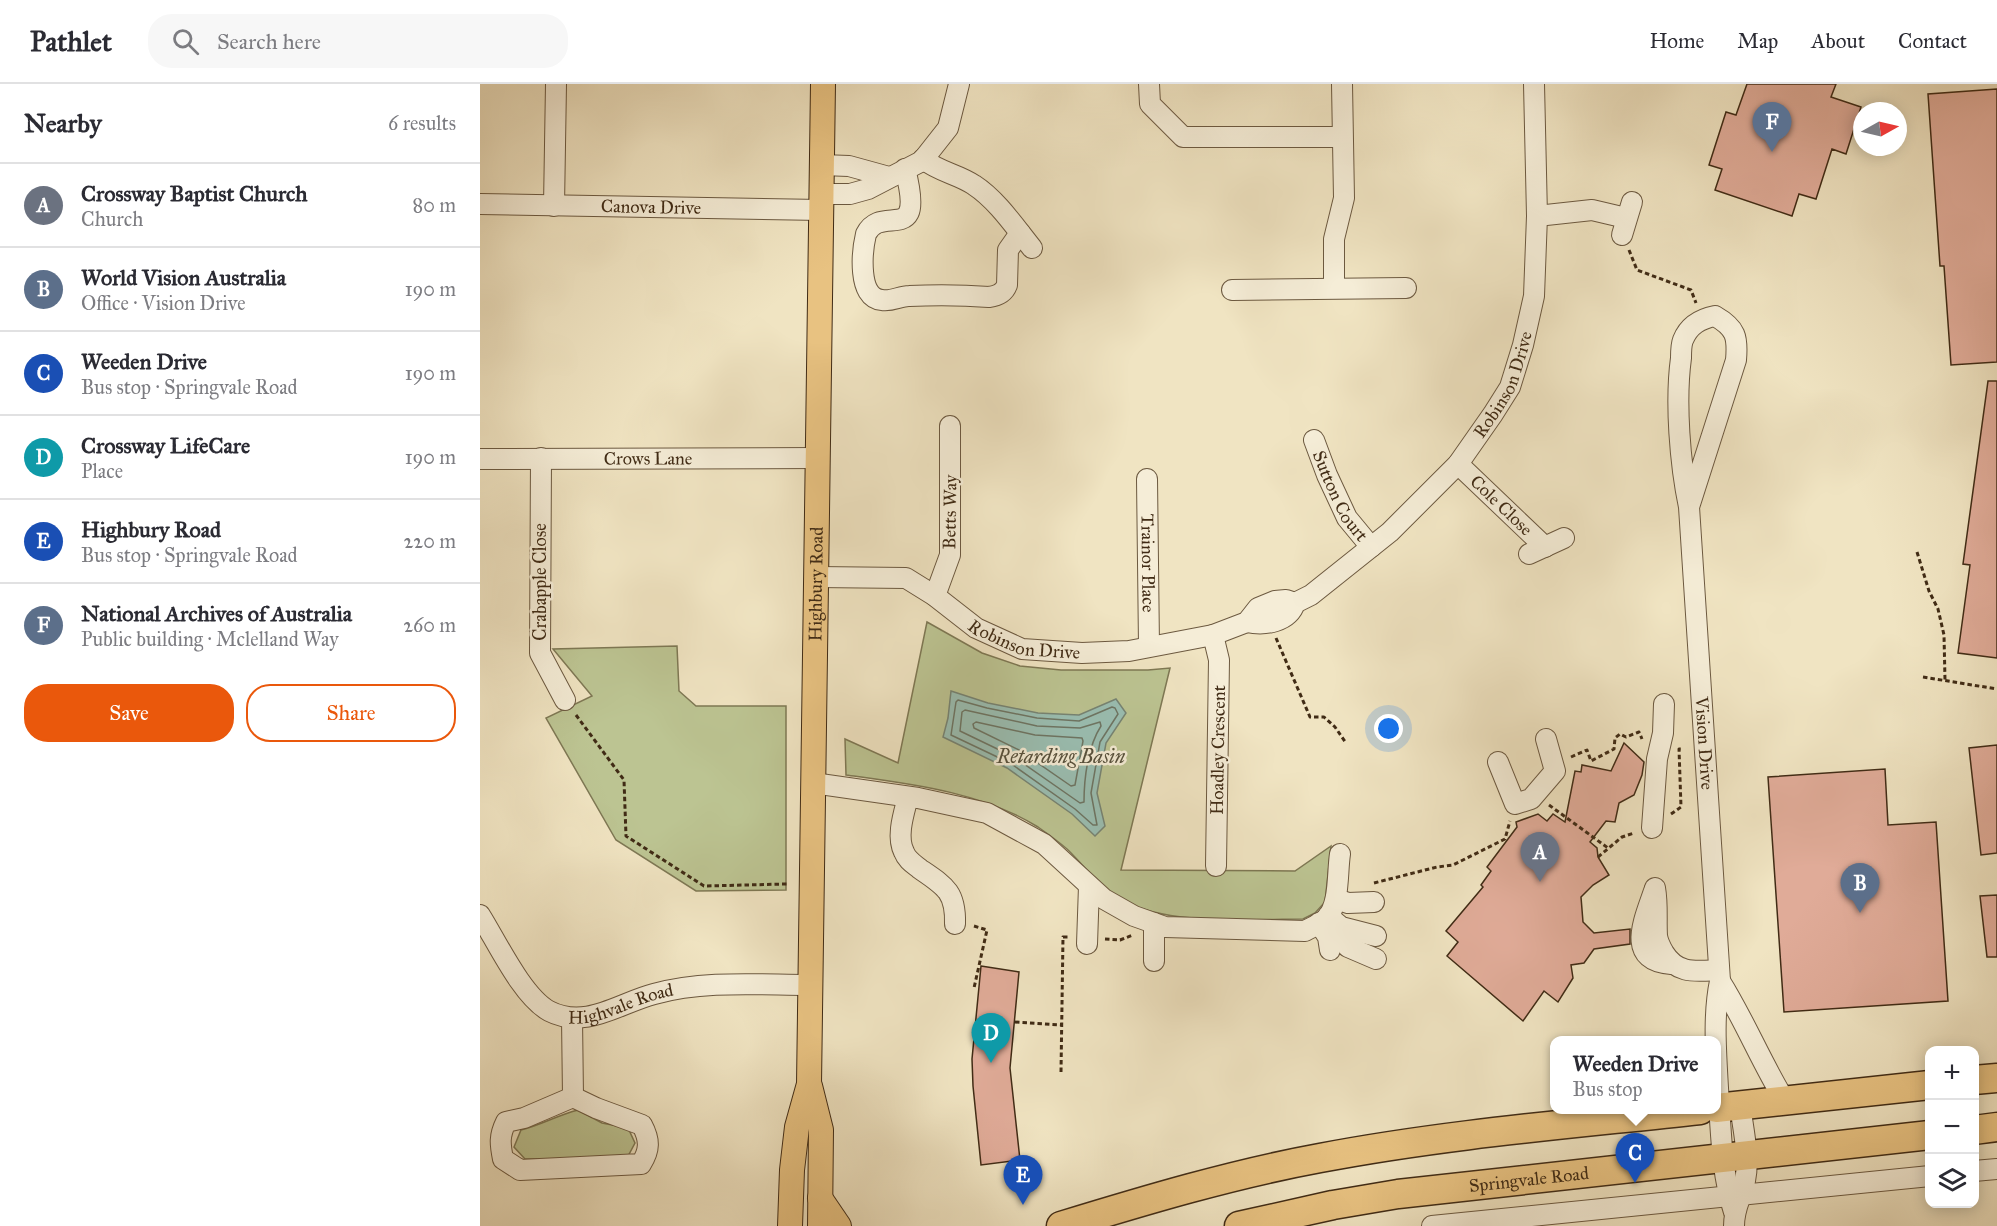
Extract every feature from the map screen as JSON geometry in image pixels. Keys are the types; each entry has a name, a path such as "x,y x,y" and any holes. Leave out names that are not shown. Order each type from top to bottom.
{"highway":[{"path":"1979,1080 1997,1078"},
{"path":"1721,1107 1925,1085"},
{"path":"1061,1226 1187,1189 1321,1158 1416,1142 1658,1114"},
{"path":"1979,1129 1997,1127"},
{"name":"Springvale Road","path":"1239,1226 1333,1205 1398,1194 1925,1135"}],"main road":[{"name":"Highbury Road","path":"789,1225 797,1127 809,1084 823,84"},
{"name":"Highbury Road","path":"809,1084 821,1130 820,1226"},
{"path":"820,1198 839,1226"}],"street":[{"path":"554,206 556,84"},
{"path":"822,165 849,166 897,173 911,197 909,212 902,219 878,223 866,234 864,279 868,292 875,299 888,300 907,296 988,297 998,295 1007,285 1008,250 1026,240 1005,214 974,185 938,169 924,159 948,128 959,84"},
{"path":"1149,84 1150,104 1183,138 1341,137"},
{"path":"1334,288 1334,239 1344,198 1341,84"},
{"name":"Robinson Drive","path":"817,577 906,578 935,596 976,628 1022,649 1082,653 1129,651 1213,635 1247,622 1259,625 1286,617 1293,610 1295,603 1311,595 1390,532 1458,464 1510,387 1523,345 1534,296 1537,216 1534,84"},
{"name":"Canova Drive","path":"480,204 554,206 821,202 868,189 924,159"},
{"path":"1537,216 1592,210 1627,218"},
{"path":"1232,290 1406,288"},
{"name":"Vision Drive","path":"1689,507 1736,360 1737,342 1729,324 1715,316 1695,323 1683,340 1677,382 1684,483 1689,507 1719,975 1716,1001 1717,1036"},
{"name":"Betts Way","path":"935,596 950,555 950,426"},
{"name":"Sutton Court","path":"1314,440 1347,518 1371,547"},
{"name":"Crabapple Close","path":"541,458 540,653 565,699"},
{"name":"Crows Lane","path":"480,459 817,458"},
{"name":"Cole Close","path":"1458,464 1537,551 1564,538"},
{"name":"Trainor Place","path":"1146,479 1149,646"},
{"name":"Hoadley Crescent","path":"1213,635 1219,660 1216,866"},
{"path":"1652,828 1664,704"},
{"path":"1498,762 1515,804 1531,799 1555,771 1546,739"},
{"path":"813,783 908,797 987,813 1044,844 1104,899 1134,916 1165,927 1305,930 1331,916 1348,903 1374,902"},
{"path":"908,797 901,834 904,853 909,861 942,883 949,891 954,901 955,924"},
{"path":"1330,950 1328,937 1340,854"},
{"path":"1087,944 1089,886"},
{"path":"1655,888 1658,906 1657,937 1661,950 1671,964 1689,971 1719,975"},
{"name":"Highvale Road","path":"480,915 531,995 548,1010 572,1018 588,1018 655,994 693,986 810,985"},
{"path":"1331,916 1376,936"},
{"path":"1331,916 1348,946 1376,959"},
{"path":"1154,923 1154,961"},
{"name":"Vision Drive","path":"1719,975 1762,1061 1785,1101"},
{"path":"572,1018 573,1097"},
{"path":"573,1097 642,1125 649,1144 647,1154 641,1164 520,1170 503,1159 500,1144 501,1133 506,1122 525,1118 573,1097"},
{"name":"Vision Drive","path":"1721,1114 1734,1156 1726,1187 1734,1208"},
{"path":"1979,1171 1997,1169"},
{"path":"1432,1226 1734,1208 1925,1177"}],"path":[{"path":"1627,218 1637,270 1691,290 1702,319"},
{"path":"1917,552 1929,591 1938,609 1944,635 1944,680"},
{"path":"1273,631 1310,717 1324,717 1335,727 1346,743"},
{"path":"1923,677 1997,689"},
{"path":"565,699 624,780 626,836 704,886 787,884"},
{"path":"1567,759 1587,750 1592,761 1614,750 1615,738 1620,734 1626,737 1639,732 1643,741"},
{"path":"1545,802 1608,848"},
{"path":"1406,875 1454,865 1505,838 1510,821 1519,817"},
{"path":"955,924 966,924 987,930 974,988"},
{"path":"1015,1022 1062,1026"}],"green space":[{"path":"927,622 982,653 1020,666 1061,670 1170,668 1121,870 1295,871 1331,846 1325,902 1315,913 1303,919 1216,920 1171,916 1151,911 1132,905 1112,894 1064,846 1038,827 994,805 921,786 846,775 845,739 898,763"},
{"path":"677,646 679,691 696,706 786,706 786,890 696,891 616,840 546,718 592,696 553,649"},
{"path":"578,1110 602,1123 628,1128 635,1143 627,1158 525,1159 514,1147 521,1130"}],"water":[{"name":"Retarding Basin","path":"951,691 988,703 1038,713 1079,715 1116,699 1126,713 1106,743 1097,793 1105,826 1095,836 1072,814 1007,768 943,737"}],"building":[{"path":"1747,84 1836,84 1831,97 1853,104 1853,132 1846,154 1832,149 1816,199 1799,194 1792,216 1715,190 1722,169 1709,165 1726,112 1736,115"},
{"path":"1997,89 1997,362 1951,365 1944,266 1940,266 1928,94"},
{"path":"1988,381 1997,381 1997,658 1958,653 1970,565 1963,564"},
{"path":"1624,743 1644,762 1642,775 1634,795 1619,803 1615,822 1606,821 1590,842 1597,848 1598,857 1609,875 1593,885 1581,897 1583,922 1594,933 1630,929 1630,944 1594,949 1584,963 1571,965 1573,978 1558,1002 1544,991 1523,1021 1447,956 1458,942 1446,931 1483,887 1481,885 1491,871 1487,867 1517,827 1516,822 1538,814 1547,821 1553,814 1565,822 1575,771 1581,772 1582,765 1611,771"},
{"path":"1997,745 1997,853 1981,855 1969,748"},
{"path":"1885,769 1888,825 1936,822 1948,1001 1784,1012 1768,777"},
{"path":"1997,895 1997,957 1987,957 1980,896"},
{"path":"981,966 1019,972 1010,1068 1020,1160 981,1165 972,1059"}],"place":[{"name":"National Archives of Australia","path":"1772,152"},
{"name":"Crossway Baptist Church","path":"1540,882"},
{"name":"World Vision Australia","path":"1860,913"},
{"name":"Crossway LifeCare","path":"991,1063"},
{"name":"Weeden Drive","path":"1635,1183"},
{"name":"Highbury Road","path":"1023,1205"}]}
